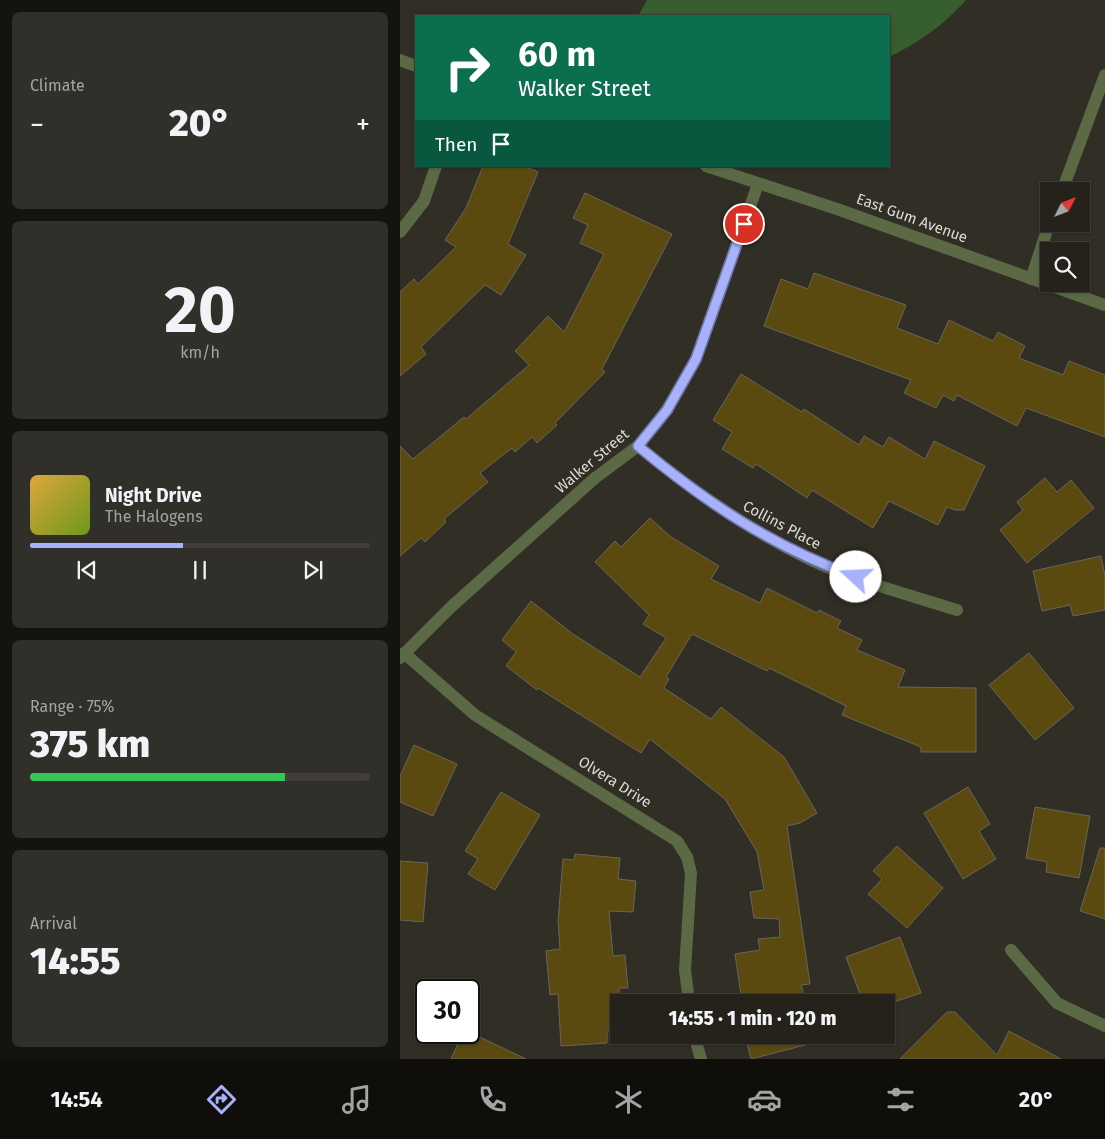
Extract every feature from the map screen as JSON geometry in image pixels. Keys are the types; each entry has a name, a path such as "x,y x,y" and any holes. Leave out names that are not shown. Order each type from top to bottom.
{"street":[{"path":"400,60 415,66"},
{"path":"1065,182 1105,74"},
{"path":"400,232 424,201 436,167"},
{"name":"East Gum Avenue","path":"709,167 837,208 1105,305"},
{"name":"Walker Street","path":"402,656 451,607 588,484 638,446 667,410 696,359 758,184"},
{"path":"1031,279 1047,232"},
{"name":"Collins Place","path":"638,446 673,475 744,525 811,560 957,610"},
{"name":"Olvera Drive","path":"402,656 476,715 676,841 687,857 691,873 685,970 688,994"},
{"path":"1011,950 1057,1003 1105,1026"},
{"path":"697,1044 701,1059"}],"green space":[{"path":"647,0 966,0 930,33 890,56 890,15 639,15"}],"building":[{"path":"483,167 526,167 538,172 508,244 526,255 501,295 485,285 421,347 426,354 400,376 400,292 414,279 418,284 456,247 445,240 466,208"},
{"path":"585,193 672,234 602,369 605,372 555,423 557,425 537,443 532,437 515,452 512,448 480,473 488,482 444,519 446,522 425,542 421,538 400,556 400,446 413,459 464,417 466,419 529,365 515,351 548,316 564,332 604,254 580,243 588,225 573,218"},
{"path":"814,273 906,305 897,328 938,344 949,320 993,341 998,332 1025,346 1019,358 1063,375 1069,361 1105,375 1105,437 1026,408 1017,426 957,395 954,401 943,395 936,408 904,393 911,380 764,326 781,279 808,289"},
{"path":"741,374 802,412 804,409 859,445 864,436 883,447 889,437 925,459 934,441 985,466 964,510 955,510 947,507 938,525 889,501 873,528 812,490 807,498 756,464 753,468 722,449 732,432 713,420"},
{"path":"1045,478 1057,492 1071,480 1094,508 1027,563 1000,530 1023,510 1017,502"},
{"path":"650,518 671,537 719,566 711,579 760,603 767,588 817,613 819,610 841,621 837,628 862,640 857,650 905,670 898,687 976,688 976,752 921,752 921,747 842,715 846,706 769,668 767,671 692,634 666,677 669,679 664,688 711,719 721,707 784,757 817,813 800,823 787,826 810,984 801,985 804,994 741,994 735,954 760,950 758,939 780,937 779,919 754,918 750,892 764,890 757,852 725,799 650,739 641,753 538,688 537,690 506,666 516,652 502,640 531,601 573,634 640,677 666,638 643,624 649,615 595,562 615,541 621,547"},
{"path":"1101,556 1105,576 1105,610 1073,616 1070,605 1042,611 1033,571"},
{"path":"1029,653 1074,708 1035,740 989,685"},
{"path":"414,745 457,764 433,816 400,802 400,776"},
{"path":"968,787 990,824 979,831 996,859 963,879 924,813"},
{"path":"501,792 540,815 495,890 468,874 478,859 465,851"},
{"path":"1035,807 1090,816 1079,878 1046,872 1047,862 1026,858"},
{"path":"897,846 943,888 907,928 868,894 882,879 873,871"},
{"path":"1100,848 1105,848 1105,919 1080,911"},
{"path":"575,854 620,858 618,879 636,881 633,912 609,911 613,956 625,955 628,988 619,988 619,994 610,994 610,1032 607,1032 607,1043 561,1046 558,994 550,995 546,951 560,949 558,921 563,859 574,860"},
{"path":"400,861 428,863 423,922 400,920"},
{"path":"900,937 921,993 895,1002 895,994 860,994 846,957"},
{"path":"947,1012 955,1012 997,1055 1009,1031 1061,1059 900,1059"},
{"path":"480,1037 526,1059 451,1059 458,1044 480,1044"},
{"path":"747,1044 809,1044 751,1059"}],"route":[{"path":"744,224 696,359 667,410 638,446 673,475 744,525 811,560 856,577"}]}
